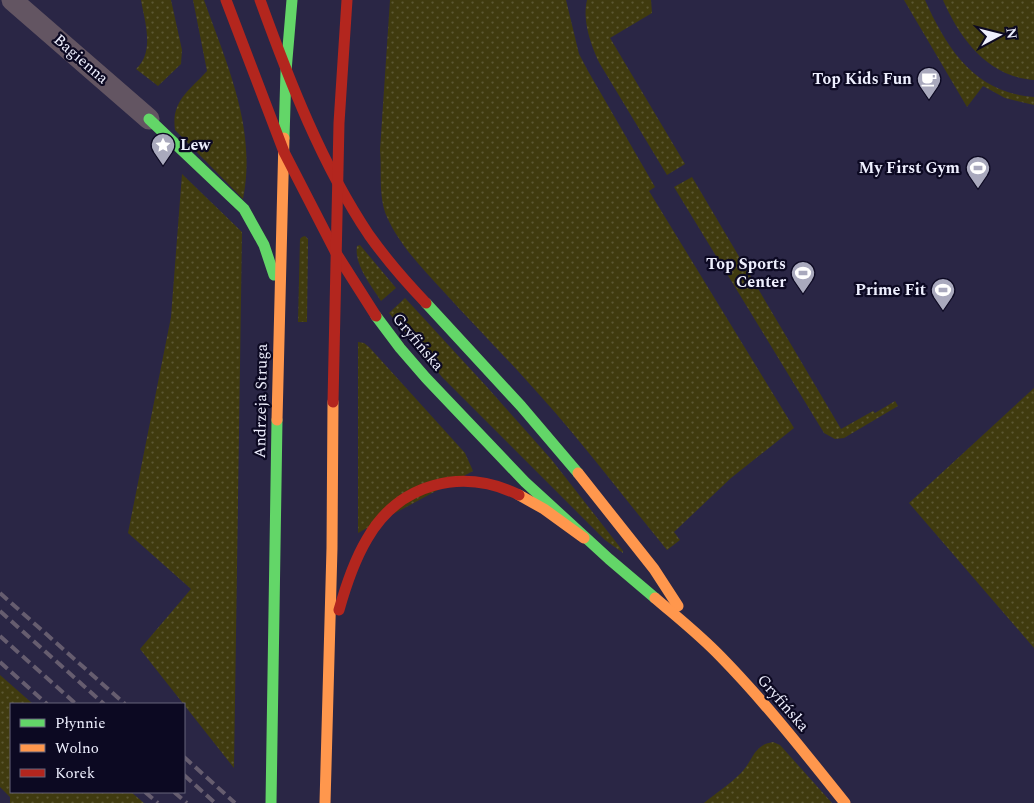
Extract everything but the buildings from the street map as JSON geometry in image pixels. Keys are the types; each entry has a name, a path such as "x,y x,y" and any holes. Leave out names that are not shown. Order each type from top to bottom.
{"main road":[{"name":"Gryfińska","path":"226,0 284,152 336,252 375,315 400,348 525,482 584,538 692,629 721,657 774,716 845,803"},
{"name":"Gryfińska","path":"260,0 286,71 338,184 383,254 420,298 521,406 562,454 654,569 692,629"},
{"name":"Andrzeja Struga","path":"271,803 279,308 286,71 292,0"},
{"path":"325,803 336,252 341,76 347,0"},
{"path":"149,119 193,163 238,203 248,215 260,237 271,265 279,308"},
{"path":"329,650 343,596 370,532 397,503 418,491 442,483 458,481 488,484 506,489 533,502 584,538"}],"street":[{"name":"Bagienna","path":"12,0 149,119"}],"shaded area":[{"path":"141,0 171,0 182,50 181,64 158,86 136,69 142,62 147,46"},
{"path":"193,0 204,0 237,98 243,122 246,148 243,199 175,130 174,120 179,104 188,91 207,71"},
{"path":"390,0 566,0 579,54 655,187 649,191 794,428 731,478 674,532 680,540 667,550 563,422 420,266 392,228 382,201 380,150"},
{"path":"587,0 651,0 652,13 610,38 685,164 667,175 600,64 587,24"},
{"path":"904,0 925,0 943,35 966,65 979,77 995,87 1013,94 1034,97 1034,105 1005,98 983,86 967,107"},
{"path":"943,0 1034,0 1034,80 1003,72 989,64 967,42"},
{"path":"182,174 242,232 234,768 185,706 185,703 183,703 140,649 191,589 128,533 171,317"},
{"path":"692,177 841,429 895,401 898,406 844,438 835,439 824,433 674,187"},
{"path":"305,236 308,239 307,322 298,322 300,239"},
{"path":"360,245 396,288 381,301 368,282 358,260 357,246"},
{"path":"405,298 551,459 623,553 605,540 442,377 389,313"},
{"path":"358,342 364,343 369,347 465,453 473,471 358,533"},
{"path":"1034,388 1034,648 909,503"},
{"path":"0,675 32,703 10,703 10,793 132,793 144,803 10,803 10,797 0,787"},
{"path":"773,742 780,745 832,803 704,803 741,773 761,746"}],"railway":[{"path":"0,593 124,703"},
{"path":"0,611 103,703"},
{"path":"0,636 75,703"},
{"path":"0,662 46,703"},
{"path":"185,758 235,803"},
{"path":"185,776 215,803"},
{"path":"146,793 158,803"},
{"path":"175,793 187,803"}],"traffic: fast":[{"path":"284,138 286,71 292,0"},
{"path":"149,119 244,209 264,245 274,275"},
{"path":"426,303 521,406 578,473"},
{"path":"376,316 426,378 525,482 609,559 655,598"},
{"path":"271,803 277,420"}],"traffic: slow":[{"path":"277,420 284,138"},
{"path":"325,803 332,548 333,402"},
{"path":"578,473 654,569 678,606"},
{"path":"519,495 544,509 584,538"},
{"path":"655,598 705,641 737,674 845,803"}],"traffic: jam":[{"path":"226,0 284,152 336,253 376,316"},
{"path":"260,0 295,91 336,180 369,235 396,270 426,303"},
{"path":"333,402 339,123 347,0"},
{"path":"339,610 351,573 367,539 380,520 396,505 414,493 454,482 476,482 519,495"}],"place":[{"name":"Top Kids Fun","path":"929,100"},
{"name":"Lew","path":"163,166"},
{"name":"My First Gym","path":"978,189"},
{"name":"Top Sports Center","path":"803,294"},
{"name":"Prime Fit","path":"943,311"}]}
